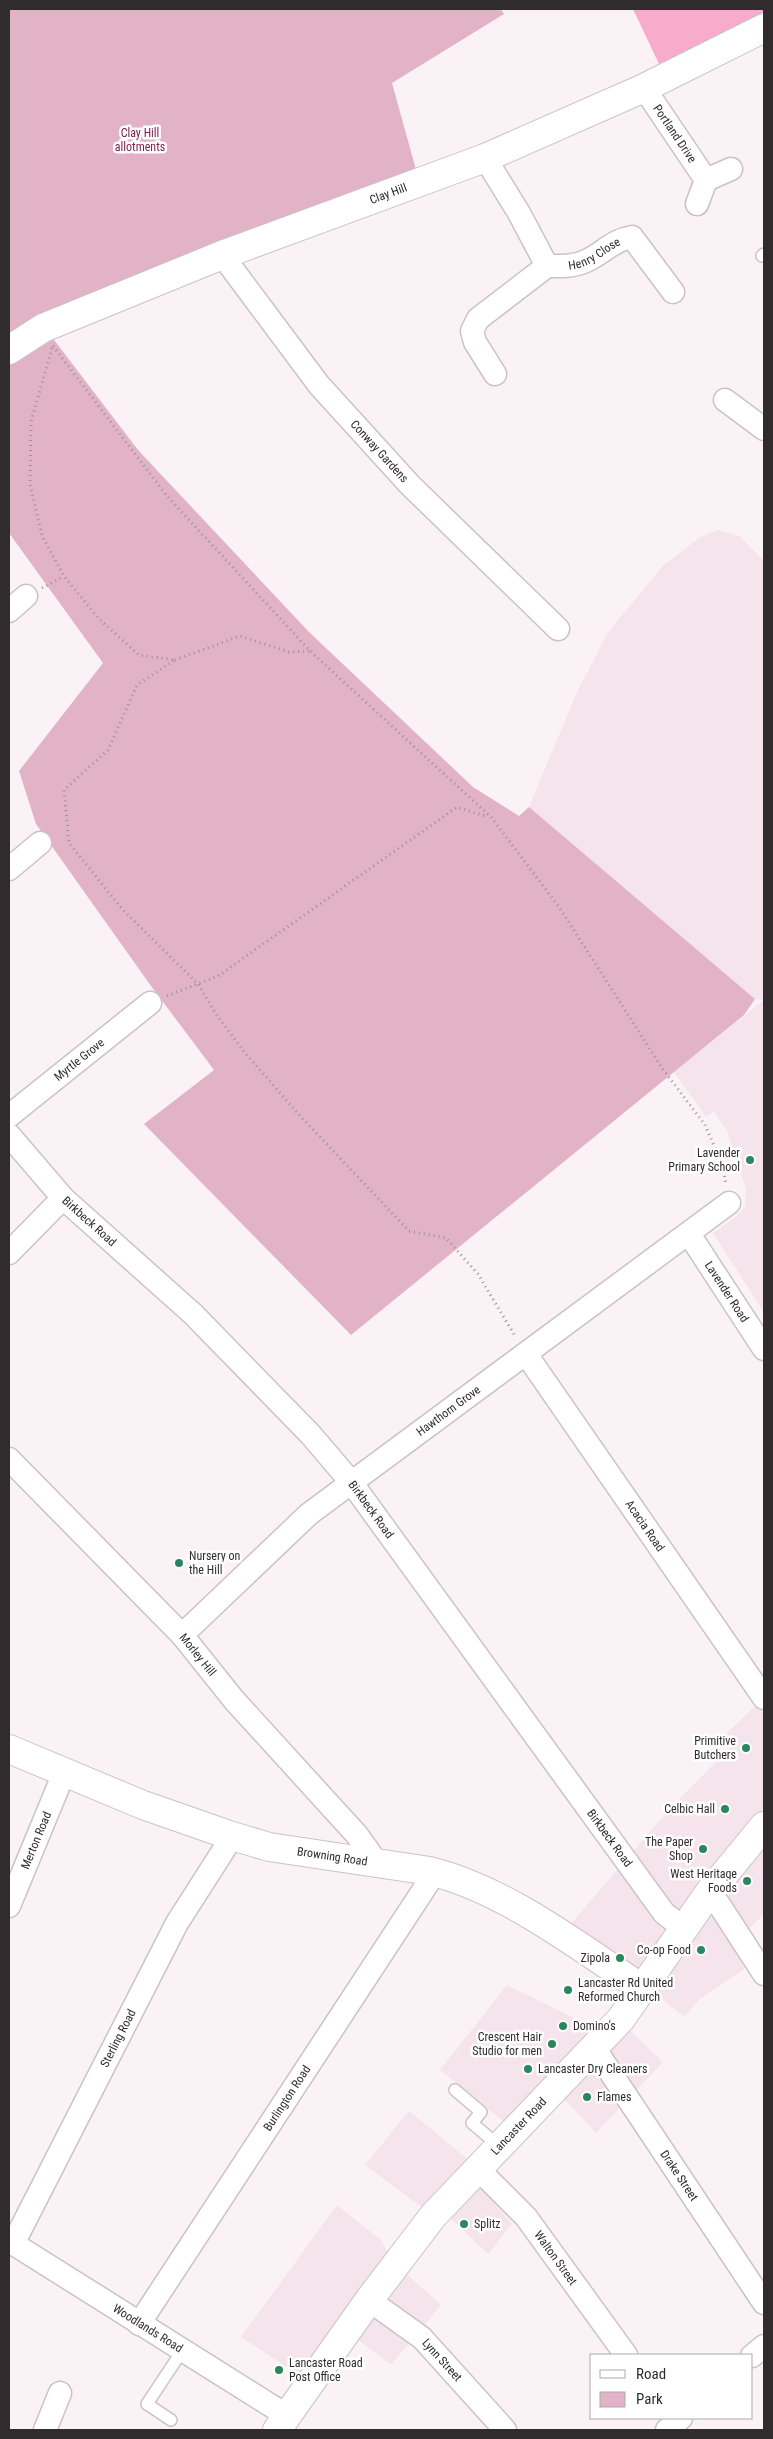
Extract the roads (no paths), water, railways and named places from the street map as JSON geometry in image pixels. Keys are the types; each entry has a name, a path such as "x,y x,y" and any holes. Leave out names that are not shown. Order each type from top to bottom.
{"street":[{"name":"Clay Hill","path":"9,350 44,328 222,255 485,158 644,88 764,28"},
{"name":"Portland Drive","path":"644,88 706,180"},
{"path":"485,158 520,212 547,266 478,319 472,331 475,342 495,374"},
{"path":"697,204 706,180 732,169"},
{"name":"Henry Close","path":"547,266 568,267 587,261 621,239 632,237 673,292"},
{"name":"Conway Gardens","path":"222,255 320,385 384,457 410,485 558,629"},
{"path":"725,400 764,429"},
{"path":"9,611 26,596"},
{"path":"9,869 40,843"},
{"name":"Myrtle Grove","path":"9,1116 150,1003"},
{"name":"Birkbeck Road","path":"9,1135 63,1198 193,1314 311,1435 351,1482 664,1912 683,1928"},
{"path":"9,1253 63,1198"},
{"name":"Hawthorn Grove","path":"182,1635 309,1514 729,1203"},
{"name":"Lavender Road","path":"689,1234 764,1349"},
{"name":"Acacia Road","path":"526,1354 764,1698"},
{"name":"Morley Hill","path":"9,1459 182,1635 234,1700 356,1834 370,1853 372,1862"},
{"name":"Browning Road","path":"9,1749 64,1773 229,1836 269,1847 430,1871 455,1877 506,1900 643,1990"},
{"name":"Merton Road","path":"9,1906 64,1773"},
{"name":"Lancaster Road","path":"282,2423 369,2300 433,2216 477,2168 595,2048 643,1990 683,1928 708,1894 764,1826"},
{"name":"Sterling Road","path":"11,2242 177,1923 225,1848 229,1836"},
{"name":"Burlington Road","path":"139,2324 428,1883 430,1871"},
{"path":"708,1894 718,1903 764,1974"},
{"name":"Drake Street","path":"595,2048 764,2303"},
{"name":"Walton Street","path":"477,2168 526,2217 625,2354"},
{"name":"Woodlands Road","path":"11,2242 182,2351 282,2423"},
{"name":"Lynn Street","path":"369,2300 422,2338 504,2430"},
{"path":"753,2355 764,2346"},
{"path":"45,2430 60,2393"}],"lane":[{"path":"455,2090 481,2112 472,2123 499,2146"},
{"path":"171,2420 147,2404 182,2351"}],"place":[{"name":"Lavender Primary School","path":"750,1160"},
{"name":"Nursery on the Hill","path":"179,1563"},
{"name":"Primitive Butchers","path":"746,1748"},
{"name":"Celbic Hall","path":"725,1809"},
{"name":"The Paper Shop","path":"703,1849"},
{"name":"West Heritage Foods","path":"747,1881"},
{"name":"Co-op Food","path":"701,1950"},
{"name":"Zipola","path":"620,1958"},
{"name":"Lancaster Rd United Reformed Church","path":"568,1990"},
{"name":"Domino's","path":"563,2026"},
{"name":"Crescent Hair Studio for men","path":"552,2044"},
{"name":"Lancaster Dry Cleaners","path":"528,2069"},
{"name":"Flames","path":"587,2097"},
{"name":"Splitz","path":"464,2224"},
{"name":"Lancaster Road Post Office","path":"279,2370"}],"park label":[{"name":"Clay Hill allotments","path":"140,140"}]}
